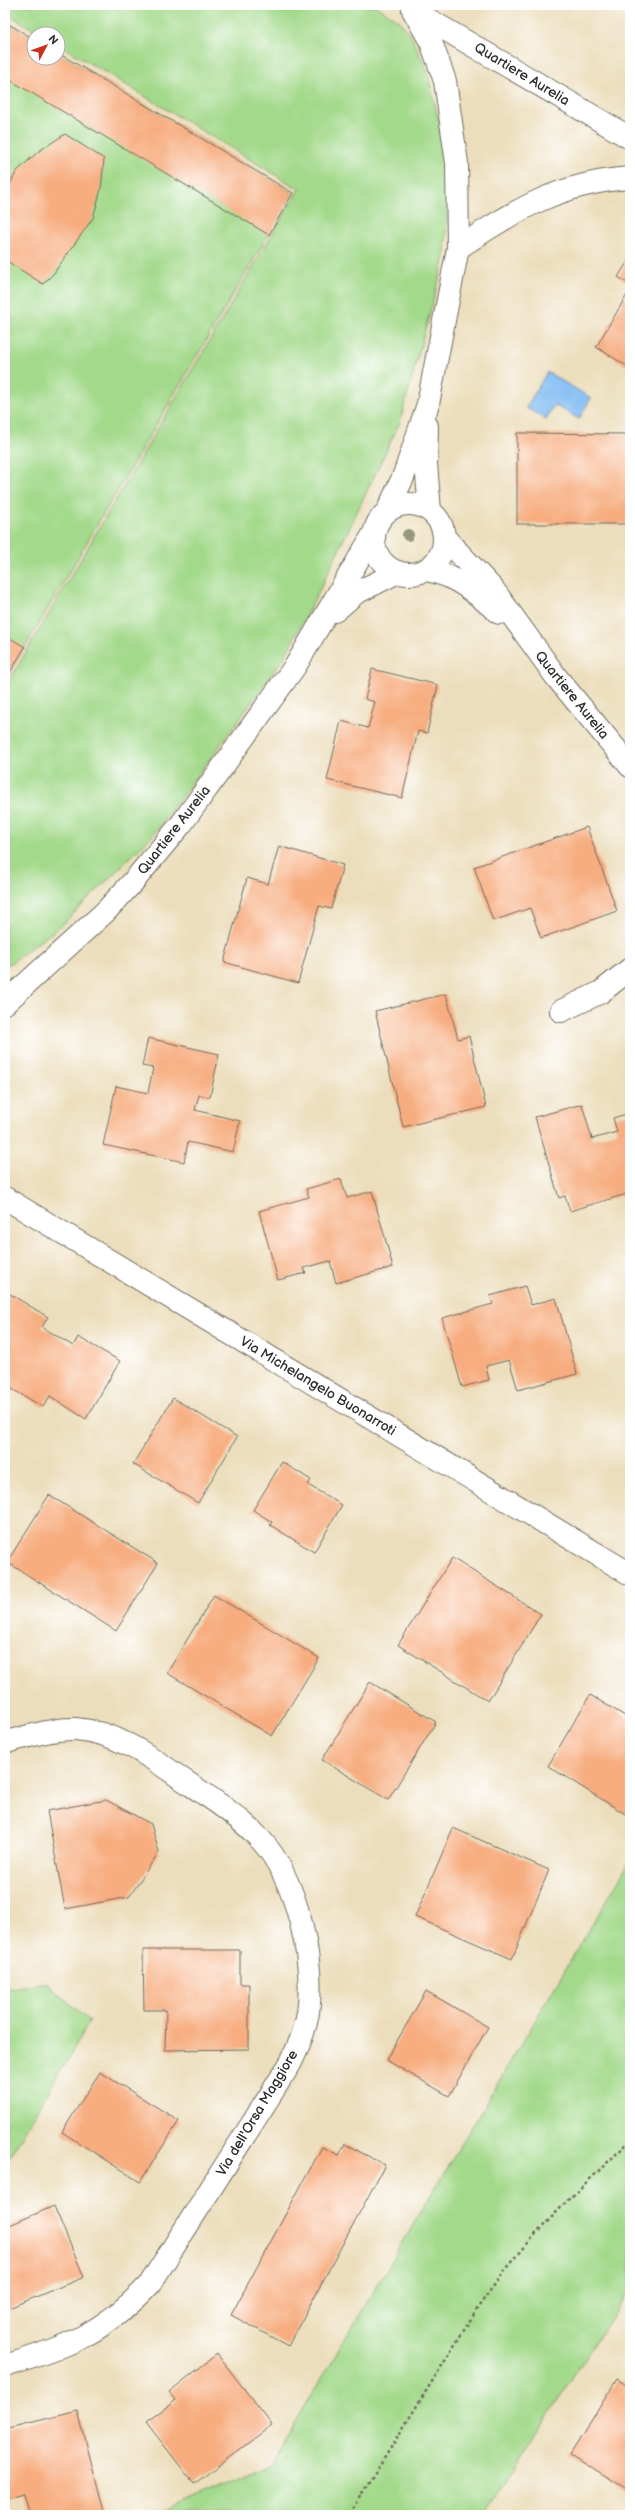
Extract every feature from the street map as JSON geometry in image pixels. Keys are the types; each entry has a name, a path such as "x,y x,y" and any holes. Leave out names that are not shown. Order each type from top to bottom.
{"street":[{"name":"Quartiere Aurelia","path":"409,7 630,138"},
{"name":"Quartiere Aurelia","path":"388,510 404,475 428,404 458,248 457,163 445,82 431,42 409,7"},
{"path":"458,248 513,213 549,195 600,181 630,178"},
{"name":"Quartiere Aurelia","path":"428,404 426,464 430,510"},
{"path":"409,503 430,510 438,517 444,537 440,556 426,570 407,574 398,572 381,561 374,543 374,533 381,516 388,510 398,505 409,503"},
{"name":"Quartiere Aurelia","path":"5,1003 105,912 137,878 182,823 281,687 316,633 374,533"},
{"name":"Quartiere Aurelia","path":"444,537 488,584 530,642 630,766"},
{"name":"Quartiere Aurelia","path":"426,570 446,575 472,590 530,642"},
{"name":"Quartiere Aurelia","path":"316,633 349,597 371,583 398,572"},
{"path":"561,1011 601,992 630,969"},
{"name":"Via Michelangelo Buonarroti","path":"5,1198 630,1574"},
{"name":"Via dell'Orsa Maggiore","path":"5,1742 62,1730 76,1729 106,1736 140,1750 248,1827 269,1850 290,1888 301,1926 307,1967 309,1998 305,2026 290,2064 150,2284 120,2315 91,2334 57,2350 5,2366"}],"path":[{"path":"349,2515 479,2306 503,2273 533,2237 564,2204 630,2141"}],"green space":[{"path":"5,5 374,5 399,21 409,32 427,70 440,127 448,196 445,257 400,422 319,591 285,656 152,836 62,925 5,967 5,688 299,189 66,49 66,26 28,26 5,12"},
{"path":"5,22 26,34 26,66 66,66 66,58 293,193 5,681"},
{"path":"630,1861 630,2289 483,2515 154,2515 272,2462"},
{"path":"45,1982 90,2021 5,2165 5,1989"}],"water":[{"path":"547,372 591,398 579,419 554,405 546,419 526,408"}],"building":[{"path":"622,5 630,5 630,14 628,15"},
{"path":"5,22 26,34 26,66 66,66 66,58 293,193 269,235 5,77"},
{"path":"65,134 104,159 101,189 93,218 54,273 43,284 5,260 5,193 17,171 39,151"},
{"path":"630,258 630,285 618,277"},
{"path":"630,290 630,368 596,347"},
{"path":"517,433 630,434 630,524 517,524"},
{"path":"5,635 25,647 5,681"},
{"path":"372,669 438,685 427,733 418,731 402,798 327,780 341,721 368,728 375,702 365,699"},
{"path":"587,827 617,911 541,938 530,908 493,921 474,867"},
{"path":"279,846 343,865 331,909 319,906 298,983 224,962 247,878 268,884"},
{"path":"446,994 458,1039 469,1036 486,1107 403,1127 375,1011"},
{"path":"148,1038 219,1054 210,1097 199,1095 195,1110 240,1121 233,1152 188,1142 184,1162 103,1145 116,1086 148,1093 153,1068 142,1066"},
{"path":"582,1104 592,1139 617,1132 613,1118 630,1113 630,1193 570,1211 565,1196 559,1198 535,1117"},
{"path":"341,1179 347,1198 372,1191 393,1267 336,1283 330,1261 304,1268 306,1273 278,1280 259,1211 309,1197 306,1189"},
{"path":"525,1286 531,1305 556,1298 577,1374 518,1390 509,1360 486,1366 489,1380 462,1387 442,1318 493,1304 490,1296"},
{"path":"10,1294 48,1317 42,1327 73,1346 78,1337 120,1361 86,1419 50,1396 43,1407 5,1385 5,1303"},
{"path":"173,1398 237,1437 198,1503 133,1464"},
{"path":"282,1462 311,1480 308,1485 342,1505 314,1552 270,1525 272,1522 253,1510"},
{"path":"49,1495 158,1563 116,1631 7,1562"},
{"path":"452,1558 541,1614 488,1701 398,1645"},
{"path":"214,1595 319,1658 272,1736 167,1673"},
{"path":"370,1682 436,1722 388,1800 322,1760"},
{"path":"590,1695 630,1719 630,1817 548,1766"},
{"path":"106,1800 151,1824 159,1852 129,1897 65,1909 47,1811"},
{"path":"453,1828 549,1870 512,1959 415,1917"},
{"path":"143,1950 240,1950 240,1984 249,1984 249,2049 165,2050 166,2010 144,2010"},
{"path":"426,1991 488,2027 449,2096 386,2060"},
{"path":"100,2072 179,2121 140,2182 62,2132"},
{"path":"345,2144 385,2165 288,2346 231,2315 322,2147 339,2155"},
{"path":"54,2206 84,2277 9,2308 5,2298 5,2227"},
{"path":"217,2354 272,2425 194,2484 146,2422 176,2400 169,2392"},
{"path":"617,2379 630,2387 630,2492 570,2455"},
{"path":"78,2411 105,2515 29,2515 23,2494 5,2499 5,2429"}]}
